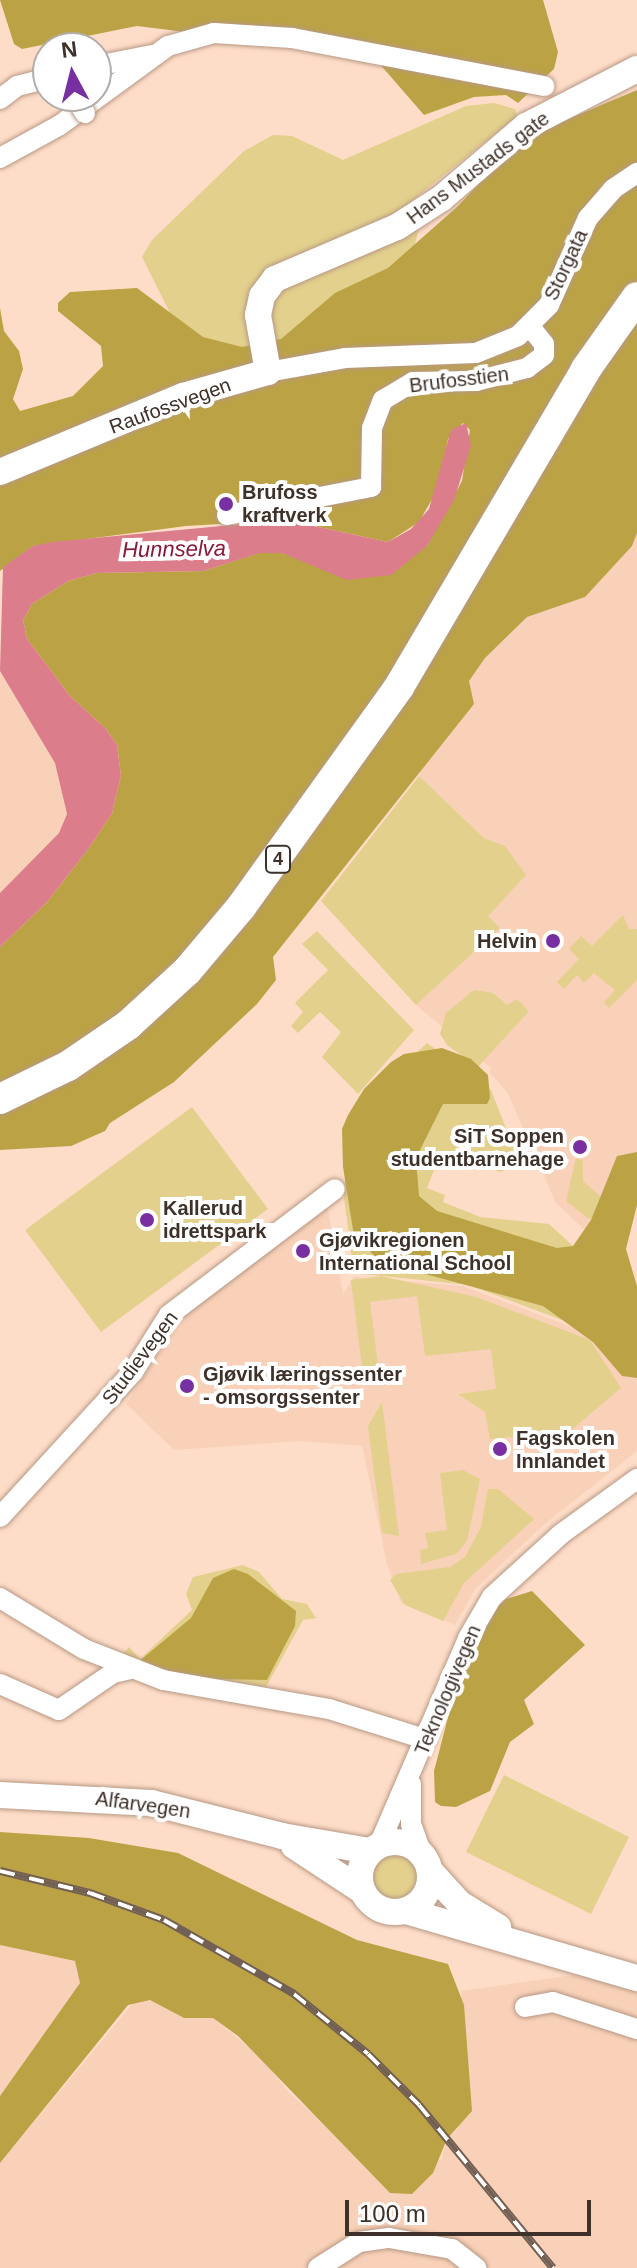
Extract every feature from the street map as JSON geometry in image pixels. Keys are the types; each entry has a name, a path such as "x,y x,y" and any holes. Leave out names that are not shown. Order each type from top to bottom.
{"highway":[{"name":"4","path":"0,1099 68,1066 128,1025 176,982 232,919 399,687 586,369 637,297"}],"main road":[{"name":"Hans Mustads gate","path":"268,372 258,315 262,296 275,279 410,219 551,112 637,69"},
{"name":"Raufossvegen","path":"0,472 183,396 268,372"},
{"name":"Alfarvegen","path":"0,1795 152,1803 282,1836 374,1848"},
{"name":"Alfarvegen","path":"282,1836 361,1890"},
{"path":"530,1943 459,1903 426,1863 402,1842 374,1848 362,1862 361,1890 379,1910 406,1911 530,1943 637,1978"},
{"path":"406,1911 426,1895 426,1863"}],"street":[{"path":"0,158 60,125 152,55 182,39 250,32 544,86"},
{"path":"112,63 152,55"},
{"path":"0,99 17,86 32,82"},
{"name":"Storgata","path":"345,358 476,353 530,327 549,305 588,218 613,189 637,173"},
{"name":"Brufosstien","path":"227,515 371,487 372,428 383,400 413,382 476,381 527,368 544,355 544,344 530,327"},
{"name":"Raufossvegen","path":"268,372 345,358"},
{"name":"Studievegen","path":"0,1517 133,1372 169,1315 335,1189"},
{"name":"Teknologivegen","path":"374,1848 411,1780 468,1638 492,1597 561,1534 637,1479"},
{"path":"0,1598 81,1648 163,1680 329,1709 425,1739"},
{"path":"0,1684 59,1710 113,1673 130,1669"},
{"name":"Teknologivegen","path":"411,1780 411,1824 426,1863"},
{"path":"525,2007 553,2002 637,2029"},
{"path":"318,2268 359,2242 389,2238 452,2249 476,2268"}],"shaded area":[{"path":"0,0 543,0 558,52 554,69 518,103 506,95 474,97 424,115 378,62 363,54 137,26 107,32 32,32 32,47 22,49 14,44"},
{"path":"637,90 637,533 632,546 585,597 527,617 485,658 469,681 474,704 273,957 276,980 257,1004 174,1082 110,1123 105,1131 71,1146 0,1150 0,947 47,902 89,848 112,813 121,776 117,745 106,729 70,696 27,639 23,620 32,604 68,581 97,573 203,571 259,553 282,553 312,563 427,546 462,481 470,430 463,423 448,439 439,487 419,522 388,542 286,520 186,526 33,546 0,571 0,308 4,331 19,351 23,369 13,399 20,411 73,396 103,366 101,346 58,311 58,303 70,292 137,288 203,337 242,347 281,339 335,293 388,268 458,206 521,139"},
{"path":"494,103 515,109 517,116 413,200 419,227 412,258 386,311 185,370 169,311 142,257 152,240 244,151 273,135 292,136 343,160 466,106"},
{"path":"637,463 637,1178 609,1253 556,1203 507,1092 489,1072 492,1069 416,1005 500,928 487,916 505,846 484,838 419,776 460,669"},
{"path":"0,671 55,763 67,814 59,833 0,893"},
{"path":"419,776 484,838 505,846 526,875 488,916 500,928 416,1005 321,901"},
{"path":"623,915 629,929 637,929 637,980 609,1008 604,1002 615,990 594,973 584,983 577,975 564,989 557,982 579,959 569,949 581,936 592,946"},
{"path":"317,931 414,1030 358,1094 322,1057 341,1032 320,1012 298,1033 291,1026 303,1012 295,1003 328,970 302,944"},
{"path":"474,990 493,993 507,1005 517,999 529,1011 478,1067 447,1045 440,1034 446,1013"},
{"path":"427,1043 491,1090 520,1164 500,1172 465,1158 468,1151 458,1146 448,1164 438,1160 427,1188 445,1195 443,1202 480,1217 549,1224 584,1256 610,1338 469,1285 354,1273 343,1190 360,1107"},
{"path":"442,1048 471,1059 488,1075 490,1098 487,1104 443,1104 416,1158 419,1196 437,1211 557,1248 573,1246 591,1220 617,1156 637,1152 637,1205 626,1249 637,1286 637,1378 622,1376 593,1342 543,1306 381,1262 354,1236 343,1167 342,1129 348,1115 364,1089 391,1062 404,1054"},
{"name":"Kallerud idrettspark","path":"192,1107 268,1209 101,1332 25,1230"},
{"path":"576,1158 583,1161 583,1181 614,1209 589,1219 566,1201"},
{"name":"Fagskolen Innlandet","path":"327,1205 343,1294 354,1277 463,1286 609,1341 637,1379 637,1451 546,1523 476,1588 455,1625 401,1603 387,1564 362,1446 300,1441 174,1450 126,1404 185,1315"},
{"path":"381,1276 476,1297 590,1340 621,1388 570,1431 490,1439 485,1412 458,1394 496,1389 491,1349 425,1356 417,1296 370,1302 380,1381 364,1383 351,1280"},
{"path":"382,1402 399,1536 382,1533 368,1426"},
{"path":"463,1470 480,1479 467,1541 456,1554 421,1564 420,1550 428,1548 425,1533 447,1530 440,1473"},
{"path":"488,1489 498,1489 534,1519 464,1583 443,1621 405,1605 390,1580 396,1574 450,1567 465,1557 481,1527"},
{"path":"243,1565 259,1572 282,1599 307,1604 316,1618 303,1620 266,1687 128,1665 123,1654 129,1647 140,1659 192,1610 186,1594 193,1577"},
{"path":"234,1569 248,1574 296,1611 295,1626 267,1680 206,1679 137,1663 191,1618 213,1578"},
{"path":"532,1591 585,1645 524,1700 534,1724 510,1742 490,1791 456,1807 441,1806 435,1802 434,1771 461,1668 479,1625 506,1599"},
{"path":"504,1775 629,1837 591,1914 466,1852"},
{"path":"0,1832 89,1838 178,1853 357,1940 448,1964 464,2005 472,2111 447,2139 433,2173 412,2194 390,2193 238,2036 213,2018 184,2018 150,2000 128,2005 0,2163 0,2096 80,1983 75,1961 0,1945"},
{"path":"394,1850 412,1858 420,1876 412,1894 394,1902 376,1894 368,1876 376,1858"},
{"path":"0,1945 75,1961 80,1983 0,2096"},
{"path":"637,1966 637,2268 0,2268 0,2163 135,2001 150,2000 184,2018 213,2018 261,2057 289,2093 317,2117 441,2160 447,2139 458,2129 461,1991"}],"water":[{"name":"Hunnselva","path":"466,423 471,446 454,500 427,546 391,575 347,580 282,553 260,553 203,571 97,573 68,581 32,604 23,620 27,639 70,696 106,729 117,745 121,776 112,813 89,848 47,902 0,947 0,893 59,833 67,814 55,763 0,671 3,567 33,546 52,542 286,520 388,542 411,529 429,509 451,430"}],"railway":[{"path":"0,1871 90,1893 164,1920 294,1994 368,2054 419,2105 553,2268"}],"place":[{"name":"Brufoss kraftverk","path":"226,504"},
{"name":"Helvin","path":"553,941"},
{"name":"SiT Soppen studentbarnehage","path":"580,1147"},
{"name":"Kallerud idrettspark","path":"147,1220"},
{"name":"Gjøvikregionen International School","path":"303,1251"},
{"name":"Gjøvik læringssenter - omsorgssenter","path":"187,1386"},
{"name":"Fagskolen Innlandet","path":"500,1449"}]}
